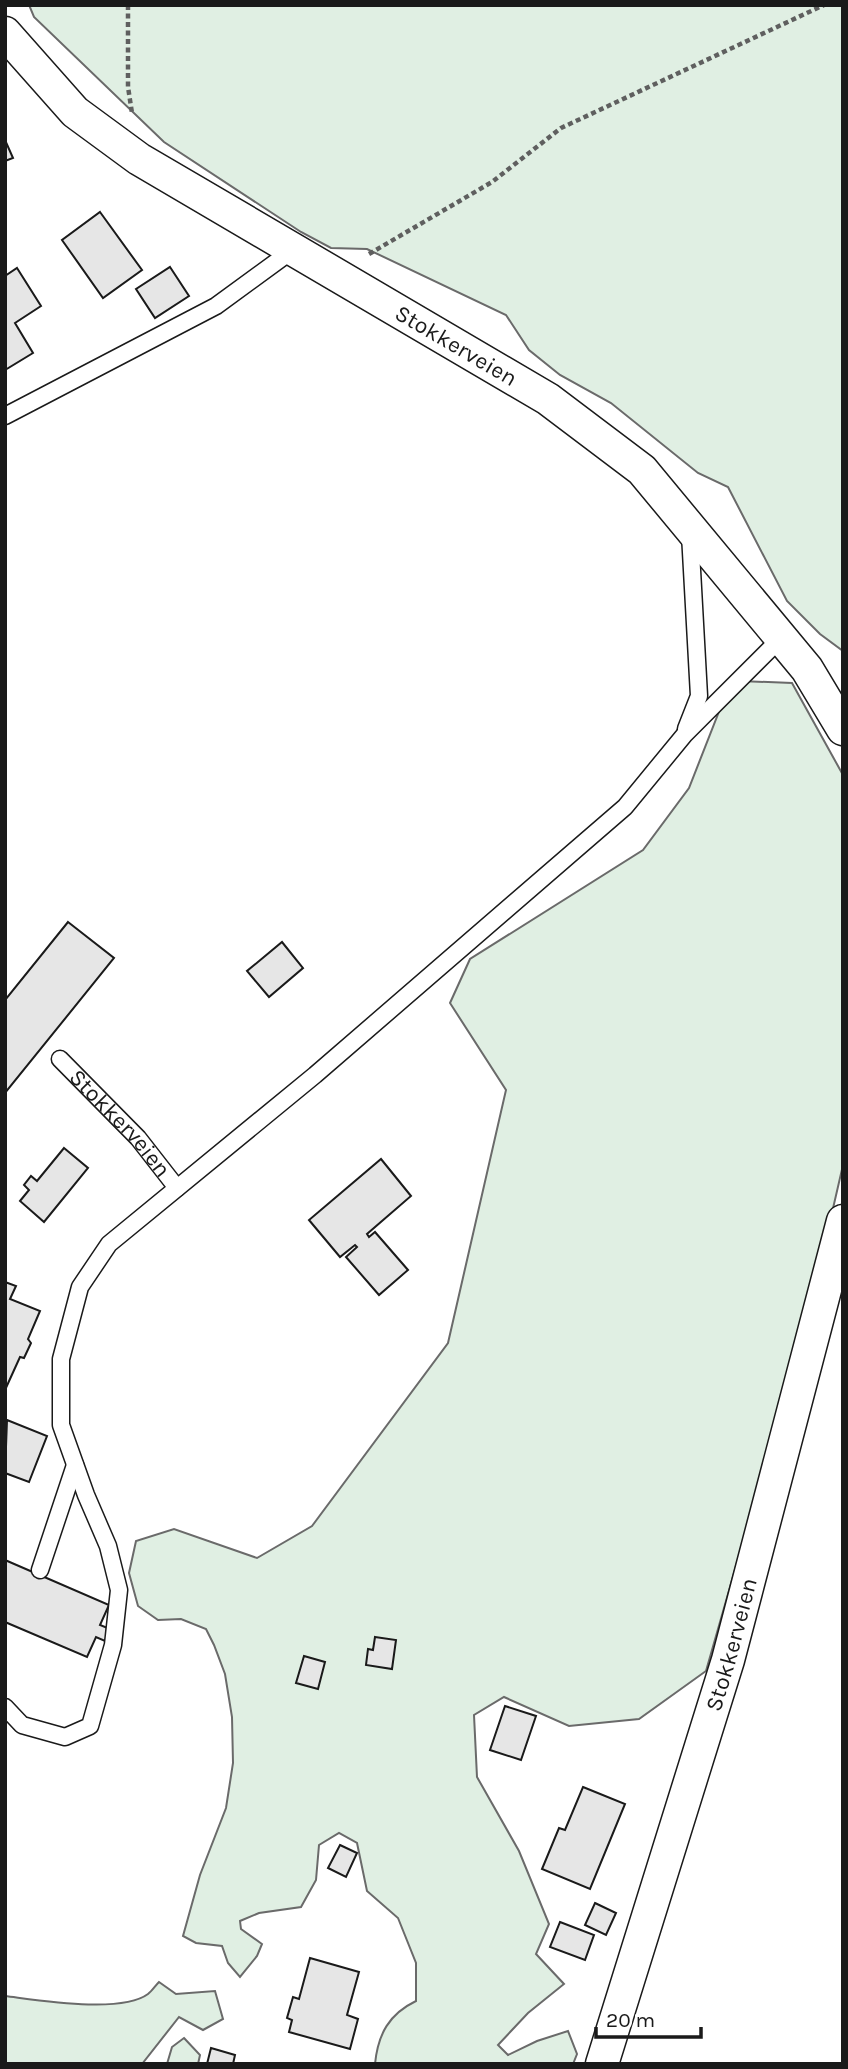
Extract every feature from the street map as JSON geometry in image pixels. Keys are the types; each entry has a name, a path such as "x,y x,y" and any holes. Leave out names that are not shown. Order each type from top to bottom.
{"street":[{"name":"Stokkerveien","path":"5,33 75,112 139,159 548,399 642,470 807,669 843,729"},
{"name":"Stokkerveien","path":"602,2064 728,1660 843,1221"}],"lane":[{"path":"5,416 216,306 294,249"},
{"path":"685,734 698,696 689,528"},
{"path":"5,1707 22,1725 65,1737 90,1726 113,1645 119,1590 108,1546 61,1425 61,1359 80,1287 109,1244 315,1075 625,807 685,734 781,638"},
{"name":"Stokkerveien","path":"60,1059 138,1138 177,1188"},
{"path":"40,1570 75,1465"}],"path":[{"path":"128,5 128,88 139,159"},
{"path":"337,273 492,182 561,128 824,5"}],"green space":[{"path":"29,5 843,5 843,651 820,634 787,601 728,487 698,473 611,403 560,375 529,350 506,315 367,249 331,248 301,232 164,142 34,17"},
{"path":"740,681 792,683 843,775 843,1165 811,1304 706,1671 639,1719 569,1726 504,1697 474,1715 477,1777 519,1851 549,1924 536,1954 564,1984 528,2013 498,2045 508,2055 537,2041 568,2031 577,2054 573,2064 375,2064 386,2026 399,2012 416,2001 416,1963 398,1918 367,1891 357,1843 339,1833 319,1845 316,1880 301,1907 259,1913 240,1921 241,1929 262,1944 257,1956 240,1977 228,1963 222,1946 196,1943 183,1936 200,1875 226,1808 233,1763 232,1717 225,1674 206,1629 181,1619 158,1620 138,1606 129,1573 136,1541 174,1529 257,1558 312,1526 448,1343 506,1090 450,1003 470,959 643,850 689,788 722,704"},
{"path":"159,1982 176,1994 215,1991 223,2019 203,2030 179,2017 142,2064 5,2064 5,1996 79,2004 119,2003 148,1994"},
{"path":"184,2038 200,2055 198,2064 167,2064 172,2047"}],"building":[{"path":"5,140 13,158 5,161"},
{"path":"100,212 142,270 103,298 62,240"},
{"path":"170,267 189,296 155,318 136,289"},
{"path":"17,268 41,306 15,323 33,353 5,370 5,276"},
{"path":"68,922 114,958 5,1093 5,1000"},
{"path":"282,942 303,968 269,997 247,971"},
{"path":"64,1148 88,1168 44,1222 20,1201 29,1190 24,1185 31,1176 37,1181"},
{"path":"381,1159 411,1196 367,1234 369,1237 375,1232 408,1270 379,1295 346,1257 357,1247 355,1245 340,1257 309,1220"},
{"path":"5,1282 16,1286 10,1299 40,1311 28,1339 31,1343 24,1358 20,1357 5,1390"},
{"path":"7,1420 47,1436 29,1482 5,1473"},
{"path":"5,1560 109,1605 100,1625 110,1629 105,1641 96,1637 87,1657 5,1622"},
{"path":"375,1637 396,1640 392,1669 366,1665 368,1649 373,1650"},
{"path":"304,1656 325,1662 318,1689 296,1683"},
{"path":"505,1706 536,1716 521,1760 490,1750"},
{"path":"583,1787 625,1804 590,1889 542,1869 559,1828 565,1830"},
{"path":"340,1845 357,1853 346,1877 328,1868"},
{"path":"595,1903 616,1913 606,1935 585,1925"},
{"path":"560,1922 594,1935 585,1960 550,1947"},
{"path":"310,1958 359,1972 347,2015 358,2019 350,2049 289,2032 292,2020 287,2018 293,1997 299,1999"},
{"path":"211,2048 235,2055 233,2064 207,2064"}]}
